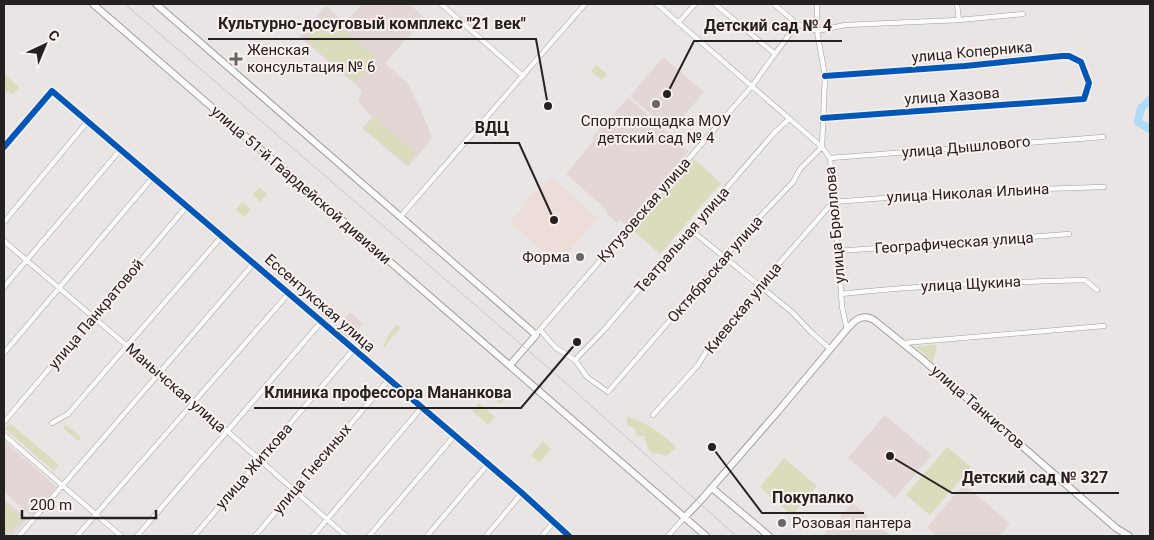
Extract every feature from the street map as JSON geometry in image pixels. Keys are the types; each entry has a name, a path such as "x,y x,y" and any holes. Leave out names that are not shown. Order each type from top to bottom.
{"main road":[{"name":"улица 51-й Гвардейской дивизии","path":"93,4 706,536"},
{"path":"156,4 400,217 538,333 510,365"},
{"name":"улица Танкистов","path":"847,330 857,318 870,318 903,343 1117,534 1129,536"},
{"path":"684,518 712,488 847,330"},
{"path":"712,488 769,536"}],"street":[{"path":"441,4 523,76"},
{"path":"400,217 585,4"},
{"path":"657,4 822,147"},
{"path":"678,23 695,4"},
{"path":"714,4 775,54"},
{"path":"774,4 797,24 817,31 845,25 959,20 1023,14"},
{"name":"улица Брюллова","path":"817,4 817,31 825,76 822,147 830,158 841,294 847,330"},
{"path":"958,4 959,20"},
{"name":"Кутузовская улица","path":"538,333 752,86 797,24"},
{"name":"улица Коперника","path":"825,76 1070,56 1081,62 1089,83 1084,99"},
{"name":"Ессентукская улица","path":"4,147 52,91 455,435 569,536"},
{"name":"улица Хазова","path":"823,118 1084,99"},
{"name":"Театральная улица","path":"575,360 603,331 774,133 789,119"},
{"path":"4,222 88,121"},
{"name":"улица Дышлового","path":"830,158 1103,137"},
{"name":"Октябрьская улица","path":"575,360 587,377 608,392 754,223 793,182 800,169 822,147"},
{"path":"4,288 121,149"},
{"path":"4,353 153,177"},
{"name":"улица Николая Ильина","path":"833,202 975,191 1104,186"},
{"name":"Киевская улица","path":"653,415 698,365 709,347 768,275 833,202"},
{"name":"улица Панкратовой","path":"4,422 187,206"},
{"path":"691,230 760,286 830,348"},
{"name":"Географическая улица","path":"838,251 1069,234"},
{"path":"52,423 68,414 222,236"},
{"name":"Манычская улица","path":"4,242 227,431 346,536"},
{"path":"20,536 254,263"},
{"name":"улица Щукина","path":"841,294 911,286 979,282 1086,280 1097,290"},
{"path":"77,536 289,293"},
{"path":"137,536 322,322"},
{"path":"903,343 1104,326"},
{"path":"538,333 556,348 575,360"},
{"name":"улица Житкова","path":"194,536 354,349"},
{"name":"улица Гнесиных","path":"255,536 389,379"},
{"path":"313,536 422,408"},
{"path":"368,536 455,435"},
{"path":"4,436 121,536"},
{"path":"427,536 488,464"},
{"path":"486,536 522,493"},
{"path":"668,536 684,518"},
{"path":"542,536 553,523"}],"shaded area":[{"path":"362,4 409,4 425,18 385,63 409,85 432,139 408,167 362,128 372,117 358,101 362,90 299,37 326,6 345,23"},
{"path":"663,57 704,92 671,131 630,96"},
{"path":"628,98 689,151 626,225 620,219 617,223 607,214 606,209 566,174 594,140 592,138"},
{"path":"551,177 598,218 558,264 510,222 525,206 522,204"},
{"path":"350,312 363,323 352,336 347,338 335,328"},
{"path":"885,415 932,455 895,498 848,458"},
{"path":"4,441 57,487 31,516 4,492"},
{"path":"964,484 1010,524 1000,536 937,536 927,527"},
{"path":"4,499 27,519 12,536 4,536"},
{"path":"852,503 891,536 823,536"}],"green space":[{"path":"328,16 376,59 355,82 307,40"},
{"path":"596,65 607,74 601,80 591,71"},
{"path":"6,76 19,87 13,94 4,90 4,79"},
{"path":"374,118 416,153 407,164 365,129"},
{"path":"694,159 721,183 660,254 632,229"},
{"path":"259,187 267,194 261,202 253,195"},
{"path":"242,202 251,209 244,217 236,210"},
{"path":"397,325 400,328 382,350 388,335"},
{"path":"937,345 933,362 916,347 918,346"},
{"path":"497,388 507,396 500,404 491,396"},
{"path":"479,403 495,417 488,425 472,411"},
{"path":"628,416 654,429 676,448 666,456 658,453 654,455 648,449 644,436 635,434 636,429 627,425"},
{"path":"10,423 59,465 54,471 5,429"},
{"path":"66,425 81,437 78,441 63,428"},
{"path":"543,441 551,449 539,463 531,455"},
{"path":"947,447 971,467 930,515 906,495"},
{"path":"784,458 817,486 792,515 760,487"},
{"path":"4,502 21,518 5,536 4,536"}],"waterway":[{"path":"1150,100 1141,108 1138,122 1150,129"}],"tram line":[{"path":"125,4 567,384 736,536"}],"cycle path":[{"path":"823,118 1084,99 1089,83 1081,62 1069,56 825,76"},
{"path":"4,147 52,91 522,493 569,536"}],"place":[{"name":"Женская консультация № 6","path":"236,59"},
{"name":"Детский сад № 4","path":"667,94"},
{"name":"Спортплощадка МОУ детский сад № 4","path":"656,104"},
{"name":"Культурно-досуговый комплекс \"21 век\"","path":"548,106"},
{"name":"ВДЦ","path":"554,220"},
{"name":"Форма","path":"580,257"},
{"name":"Клиника профессора Мананкова","path":"577,342"},
{"name":"Покупалко","path":"712,447"},
{"name":"Детский сад № 327","path":"890,456"},
{"name":"Розовая пантера","path":"782,523"}]}
